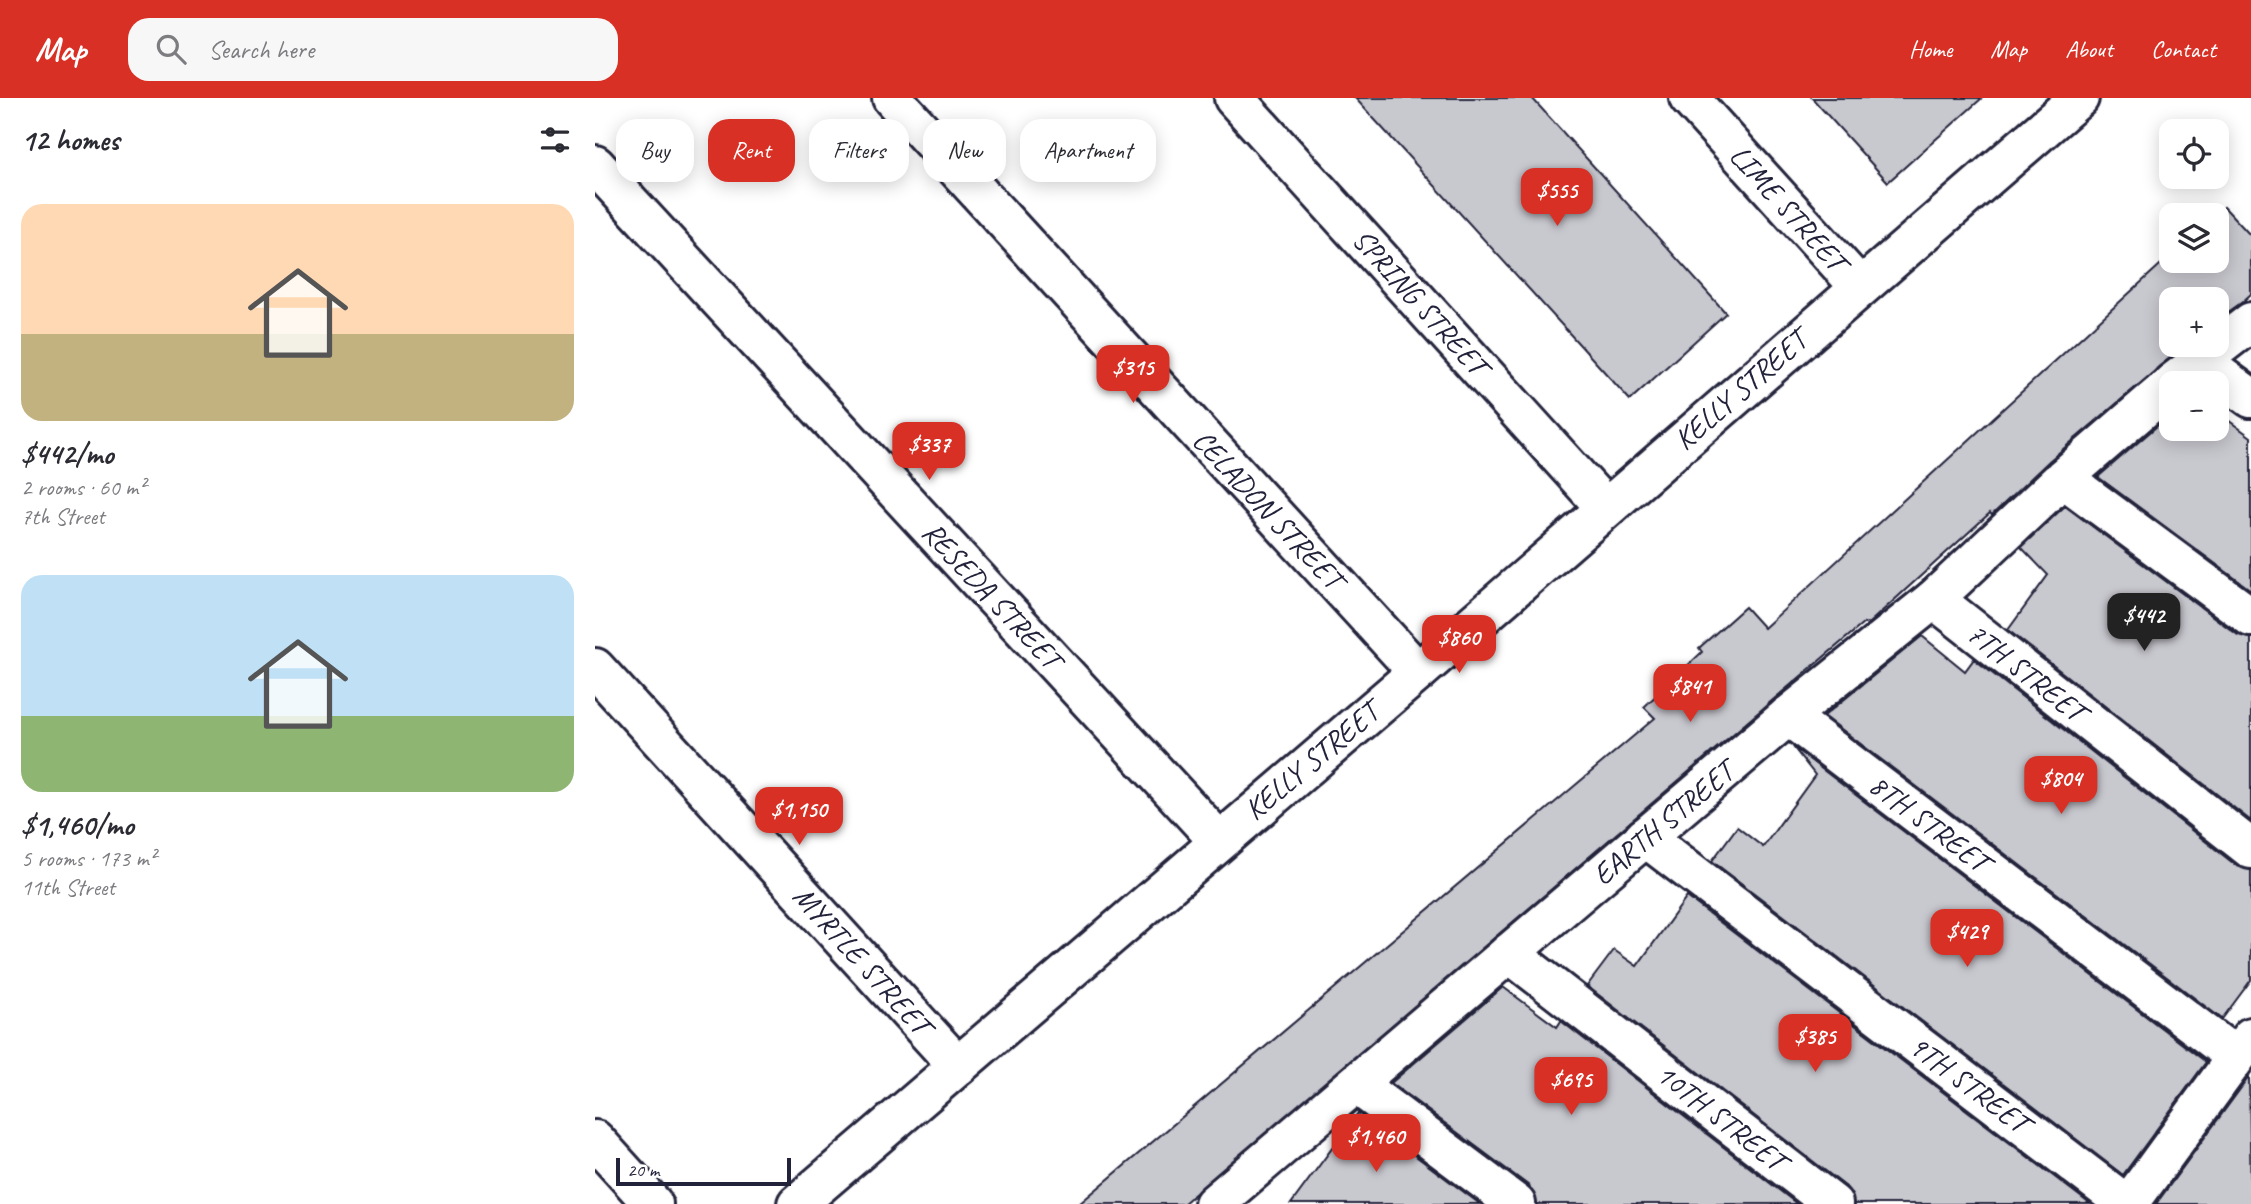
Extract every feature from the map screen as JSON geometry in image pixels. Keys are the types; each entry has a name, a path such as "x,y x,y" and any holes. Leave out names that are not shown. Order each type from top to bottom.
{"street":[{"name":"CELADON STREET","path":"892,98 1418,671"},
{"name":"SPRING STREET","path":"1234,98 1605,507"},
{"name":"LIME STREET","path":"1689,98 1859,286"},
{"name":"KELLY STREET","path":"797,1204 2079,98"},
{"name":"RESEDA STREET","path":"595,164 1218,840"},
{"name":"EARTH STREET","path":"2187,371 2251,322"},
{"path":"2229,390 2251,397"},
{"name":"EARTH STREET","path":"1215,1204 1788,716 1934,599 2063,478 2159,395"},
{"path":"2063,478 2251,617"},
{"name":"7TH STREET","path":"1934,599 2251,849"},
{"name":"MYRTLE STREET","path":"595,668 958,1066"},
{"name":"8TH STREET","path":"1788,716 2243,1047"},
{"name":"9TH STREET","path":"1645,837 2127,1204"},
{"name":"10TH STREET","path":"1509,953 1833,1204"},
{"path":"2127,1204 2243,1047"},
{"path":"1356,1084 1516,1204"},
{"path":"595,1140 653,1204"}],"building":[{"path":"1355,98 1532,98 1726,313 1630,400"},
{"path":"1812,98 1982,98 1888,182"},
{"path":"2229,212 2251,236 2251,294 2229,312 2229,287 2159,287 2159,357 2172,357 2049,461 1869,623 1863,624 1774,699 1183,1204 1079,1204 1655,718 1644,707 1702,652 1699,648 1745,607 1764,628 2159,266 2159,273 2229,273"},
{"path":"2229,421 2251,437 2251,590 2098,477 2159,424 2159,441 2229,441"},
{"path":"2065,506 2238,635 2251,638 2251,821 2008,630 2048,575 2021,547"},
{"path":"1922,636 1965,671 1974,659 2237,866 2251,870 2251,980 2222,1019 1824,716"},
{"path":"1793,747 2206,1062 2123,1175 1712,861 1737,827 1763,847 1815,775"},
{"path":"1687,897 2090,1204 1854,1204 1846,1187 1587,986 1614,950 1637,966"},
{"path":"1503,987 1557,1027 1561,1021 1797,1204 1537,1204 1529,1186 1391,1083"},
{"path":"2249,1077 2251,1204 2156,1204"},
{"path":"1358,1113 1480,1204 1291,1204"}]}
